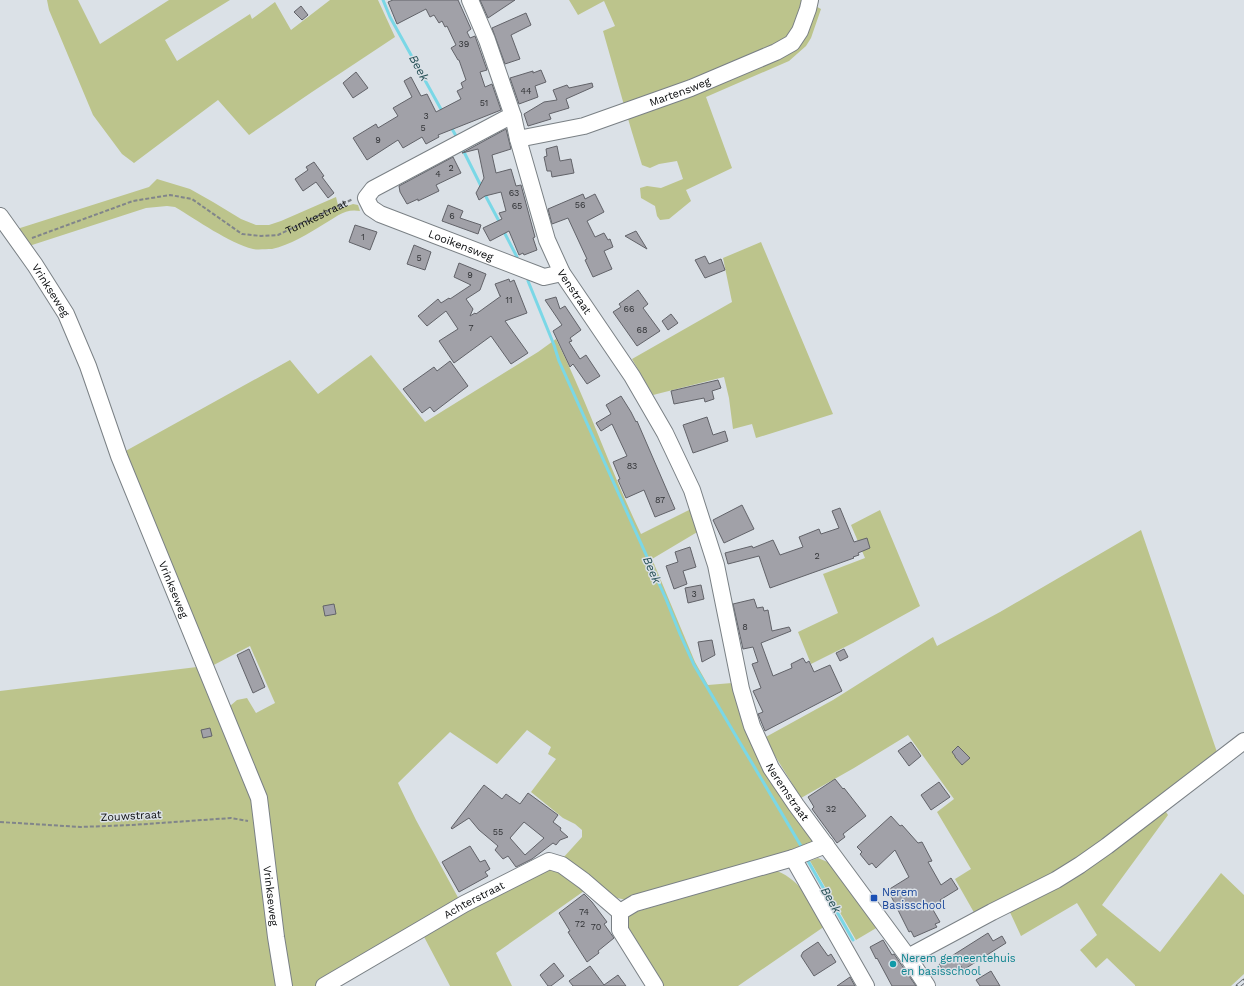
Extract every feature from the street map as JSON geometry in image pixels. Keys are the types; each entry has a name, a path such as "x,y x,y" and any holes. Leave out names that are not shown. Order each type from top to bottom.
{"street":[{"name":"Venstraat","path":"470,0 487,40 513,116 518,139 547,240 562,273 632,376 665,433 692,490 716,565"},
{"name":"Martensweg","path":"518,139 584,126 691,88 776,52 792,43 800,31 810,0"},
{"path":"366,198 373,189 498,122 513,116"},
{"name":"Looikensweg","path":"366,198 371,208 380,214 544,277 562,273"},
{"name":"Vrinkseweg","path":"0,216 66,314 88,366 119,456 259,798 276,937 284,986"},
{"name":"Neremstraat","path":"716,565 742,689 752,726 771,768 796,805 908,957 927,986"},
{"path":"908,957 1056,880 1080,865 1244,741"},
{"path":"655,986 620,930 620,912 635,903 793,858 826,845"},
{"path":"793,858 866,986"},
{"name":"Achterstraat","path":"324,986 464,904 549,861 562,864 620,912"}],"path":[{"name":"Tumkestraat","path":"20,244 134,201 170,195 192,199 242,234 261,236 278,235 353,199 366,198"},
{"name":"Zouwstraat","path":"0,822 80,827 231,818 263,823"}],"green space":[{"path":"47,0 78,0 100,44 169,0 230,0 165,40 177,61 250,14 252,19 275,2 291,30 330,0 378,0 395,37 249,135 218,100 134,163 122,154 93,115 49,10"},
{"path":"569,0 804,0 821,9 811,38 806,46 789,61 706,97 732,168 686,190 691,201 669,219 660,220 657,216 655,206 641,198 640,188 647,186 661,188 683,179 677,161 659,164 650,168 642,165 603,31 615,26 604,1 578,15"},
{"path":"157,179 190,189 241,219 256,225 269,225 281,221 336,197 339,209 353,204 358,205 360,211 355,210 345,212 299,239 272,249 255,249 234,242 175,207 167,206 146,208 29,246 17,229 149,187"},
{"path":"761,242 833,414 756,438 752,424 733,429 729,398 724,377 653,395 632,359 732,302 723,258"},
{"path":"556,339 568,363 619,486 641,534 691,509 699,531 652,559 695,662 708,685 732,683 815,843 795,851 627,900 617,898 563,858 582,837 582,830 575,824 563,818 531,792 556,759 548,754 551,747 527,730 497,764 450,732 398,783 416,820 461,903 318,986 0,986 0,691 197,667 216,714 237,700 247,698 256,713 275,703 250,646 210,667 122,453 290,360 318,394 371,355 425,422 538,352"},
{"path":"880,510 920,606 811,664 798,632 838,613 823,574 865,558 851,525"},
{"path":"1141,530 1218,755 1086,855 976,916 955,879 971,869 937,812 954,799 908,735 801,798 764,738 833,700 933,637 937,646 1000,612"},
{"path":"1162,806 1168,815 1102,905 1160,952 1221,873 1244,895 1244,974 1231,986 1135,986 1107,958 1096,968 1080,950 1097,935 1077,903 1021,936 1008,908"},
{"path":"818,858 830,863 878,927 856,940 810,861"},
{"path":"552,868 559,870 584,891 496,953 512,986 450,986 422,933"},
{"path":"777,871 786,875 800,887 806,894 825,926 738,986 660,986 625,928 627,915"}],"building":[{"path":"393,0 458,0 471,29 467,32 470,38 475,36 487,70 480,72 485,87 492,84 501,110 438,135 439,137 426,144 422,137 403,148 398,140 367,160 353,138 376,124 378,128 398,116 393,108 412,97 404,81 411,77 421,96 427,94 436,112 461,99 457,91 463,88 461,83 466,80 459,60 451,48 456,45 447,26 445,27 442,21 439,23 434,15 430,17 426,9 397,24 388,2"},
{"path":"480,0 515,0 488,18"},
{"path":"301,6 308,15 302,20 294,12"},
{"path":"526,13 531,25 511,35 520,59 505,64 492,28"},
{"path":"541,70 546,82 535,86 538,97 519,104 510,78"},
{"path":"356,72 368,88 353,98 343,83"},
{"path":"592,83 593,87 566,99 569,108 549,114 551,119 528,126 524,114 544,102 557,100 553,90 567,85 569,88"},
{"path":"506,129 511,149 492,155 496,173 511,169 516,186 521,185 537,250 524,255 523,253 519,255 509,231 490,241 483,228 502,219 499,213 506,211 501,192 485,196 479,200 476,193 484,178 478,149 462,153"},
{"path":"557,146 560,161 571,159 574,173 552,177 551,171 547,171 544,157 547,156 546,149"},
{"path":"453,157 461,173 436,185 439,191 418,201 418,199 407,204 400,192 399,186"},
{"path":"314,162 324,176 322,177 334,193 328,198 316,182 303,191 295,179 308,170 306,167"},
{"path":"583,194 585,199 595,194 604,212 587,221 595,237 604,233 608,240 610,239 613,247 604,251 612,269 593,277 585,260 587,259 568,218 552,224 548,209"},
{"path":"448,205 463,211 460,218 481,225 478,234 442,221"},
{"path":"355,225 377,232 370,250 349,242"},
{"path":"636,231 647,249 625,236"},
{"path":"414,245 431,252 425,270 407,264"},
{"path":"705,256 709,264 721,259 725,270 705,278 695,260"},
{"path":"459,263 486,274 480,290 466,299 473,309 470,316 475,313 476,314 501,296 495,284 509,279 510,282 514,280 527,313 505,321 528,353 511,364 491,336 454,363 439,341 458,329 446,311 427,326 418,316 438,299 441,303 449,298 450,299 471,285 454,277"},
{"path":"638,290 648,304 643,308 660,331 637,346 613,312 621,307 619,304"},
{"path":"556,297 560,309 565,306 581,330 570,338 572,341 569,342 580,359 586,355 600,376 587,384 573,364 570,367 553,331 562,325 545,300"},
{"path":"671,314 678,323 668,330 662,321"},
{"path":"450,361 468,386 434,412 430,407 422,413 403,389 434,367 437,371"},
{"path":"718,380 721,388 712,391 714,399 705,402 704,398 674,404 671,391"},
{"path":"621,396 636,422 637,421 675,509 655,517 644,490 626,498 618,480 620,479 613,462 627,456 612,424 601,431 596,423 611,414 606,405"},
{"path":"707,417 713,435 725,431 728,441 693,453 683,425"},
{"path":"742,505 754,529 724,543 713,520"},
{"path":"840,508 854,542 867,538 870,548 858,553 859,555 853,557 854,558 770,588 759,556 728,564 725,553 752,546 753,548 773,540 780,555 803,547 799,537 819,529 821,534 839,528 832,511"},
{"path":"690,547 696,567 683,571 687,584 674,589 666,566 678,562 675,552"},
{"path":"701,585 704,599 688,603 685,588"},
{"path":"754,599 757,608 763,607 764,611 768,610 772,631 789,627 791,631 761,643 773,676 792,668 791,664 803,658 806,663 809,661 814,672 830,665 842,691 765,731 758,714 763,712 753,691 761,688 752,664 758,662 753,647 743,649 733,604"},
{"path":"334,604 336,614 325,616 323,606"},
{"path":"712,640 715,655 702,662 698,642"},
{"path":"249,649 265,687 253,693 237,655"},
{"path":"844,649 848,657 840,661 836,653"},
{"path":"210,728 212,736 203,738 201,730"},
{"path":"911,742 921,756 909,766 898,751"},
{"path":"958,746 970,758 962,765 952,752"},
{"path":"835,779 866,816 843,834 845,837 837,843 812,809 814,807 808,797"},
{"path":"939,782 950,797 931,810 921,795"},
{"path":"484,785 502,799 506,794 520,804 528,793 558,815 553,822 561,828 560,830 568,837 560,840 556,845 553,843 532,859 516,867 508,856 503,859 495,850 498,846 479,830 469,818 452,829 451,828","holes":["524,822 544,838 525,855 510,838"]},
{"path":"891,816 900,826 902,825 918,843 922,842 932,861 928,862 941,885 951,878 958,889 940,900 941,902 932,908 940,922 935,924 937,927 914,937 911,931 909,932 888,890 909,877 895,850 876,868 872,863 869,865 860,854 862,852 857,847"},
{"path":"470,846 480,862 485,860 490,869 485,872 488,876 459,892 442,862"},
{"path":"584,894 607,922 604,924 614,938 598,951 599,953 587,962 568,932 570,931 559,913"},
{"path":"988,933 993,941 1002,936 1006,943 963,970 961,966 946,975 939,964"},
{"name":"Nerem gemeentehuis en basisschool","path":"883,940 892,955 894,954 916,986 892,986 870,947"},
{"path":"818,942 828,956 831,954 836,962 814,976 801,956 803,952"},
{"path":"554,963 564,976 551,986 548,986 540,975"},
{"path":"590,966 604,985 618,975 626,986 573,986 569,981"},
{"path":"991,971 1000,986 980,986 976,980"},
{"path":"850,977 855,986 837,986"}],"waterway":[{"name":"Beek","path":"383,0 390,17 442,111"},
{"name":"Beek","path":"451,127 456,136"},
{"name":"Beek","path":"462,148 482,188"},
{"name":"Beek","path":"484,193 500,223"},
{"name":"Beek","path":"503,230 517,257"},
{"name":"Beek","path":"528,281 559,361 694,665 801,846"},
{"name":"Beek","path":"808,861 853,940"}],"railway":[{"path":"1238,986 1244,981"}],"place":[{"name":"Nerem Basisschool","path":"874,898"},
{"name":"Nerem gemeentehuis en basisschool","path":"893,964"}]}
